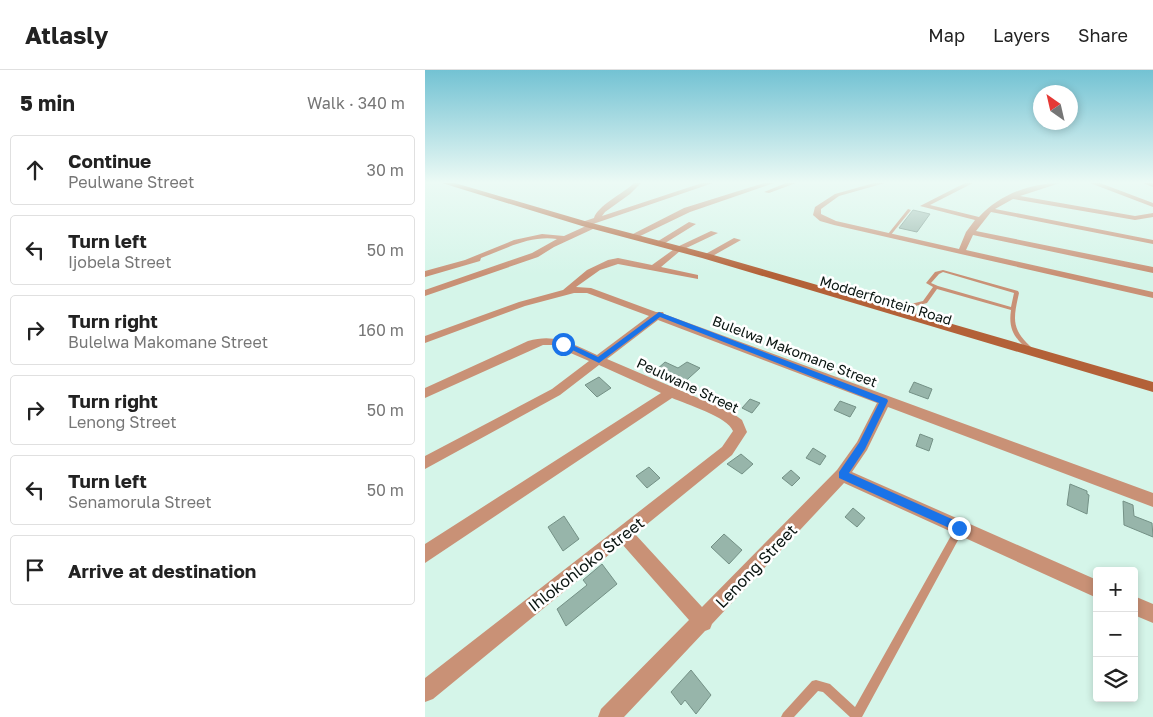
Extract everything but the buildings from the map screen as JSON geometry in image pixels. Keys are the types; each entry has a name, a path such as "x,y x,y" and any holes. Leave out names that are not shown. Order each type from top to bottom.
{"main road":[{"name":"Modderfontein Road","path":"549,213 1153,395"},
{"name":"Modderfontein Road","path":"612,232 659,243 678,251 706,256 1153,387"}],"street":[{"path":"598,219 599,213"},
{"path":"425,293 535,255 598,219 615,213"},
{"path":"633,236 680,213"},
{"path":"817,213 819,217 834,223 1153,294"},
{"path":"954,213 979,219"},
{"path":"962,251 970,232 985,213"},
{"path":"1005,213 1153,242"},
{"path":"1108,213 1135,218 1153,216"},
{"path":"659,243 692,224"},
{"path":"970,232 1153,270"},
{"path":"654,268 678,251 714,233"},
{"path":"425,274 520,241 543,235 553,234 566,239"},
{"path":"706,256 737,240"},
{"path":"469,260 481,260 494,269"},
{"path":"567,292 576,282 607,262 618,261 695,277"},
{"name":"Bulelwa Makomane Street","path":"425,340 496,312 567,292 588,290 659,314 884,401 1153,500"},
{"path":"425,463 537,403 599,360 659,314"},
{"name":"Peulwane Street","path":"425,393 521,348 543,341 563,344 733,420 740,428 740,432"},
{"path":"425,554 672,392"},
{"name":"Lenong Street","path":"609,717 703,622 843,475 862,446 884,401"},
{"name":"Ihlokohloko Street","path":"425,691 727,451 740,432"},
{"path":"843,475 1093,587"},
{"path":"624,534 703,622"},
{"path":"1138,607 1153,614"}],"lane":[{"path":"889,235 906,213"},
{"path":"1013,309 936,287 929,284 929,282 937,273 943,271 1001,287 1017,294 1011,322 1016,336 1034,352"},
{"path":"892,310 925,302 936,287"},
{"path":"787,717 816,685 826,688 856,717 959,528"}],"route":[{"path":"563,344 599,360 659,314 884,401 862,446 843,475 959,528"}]}
